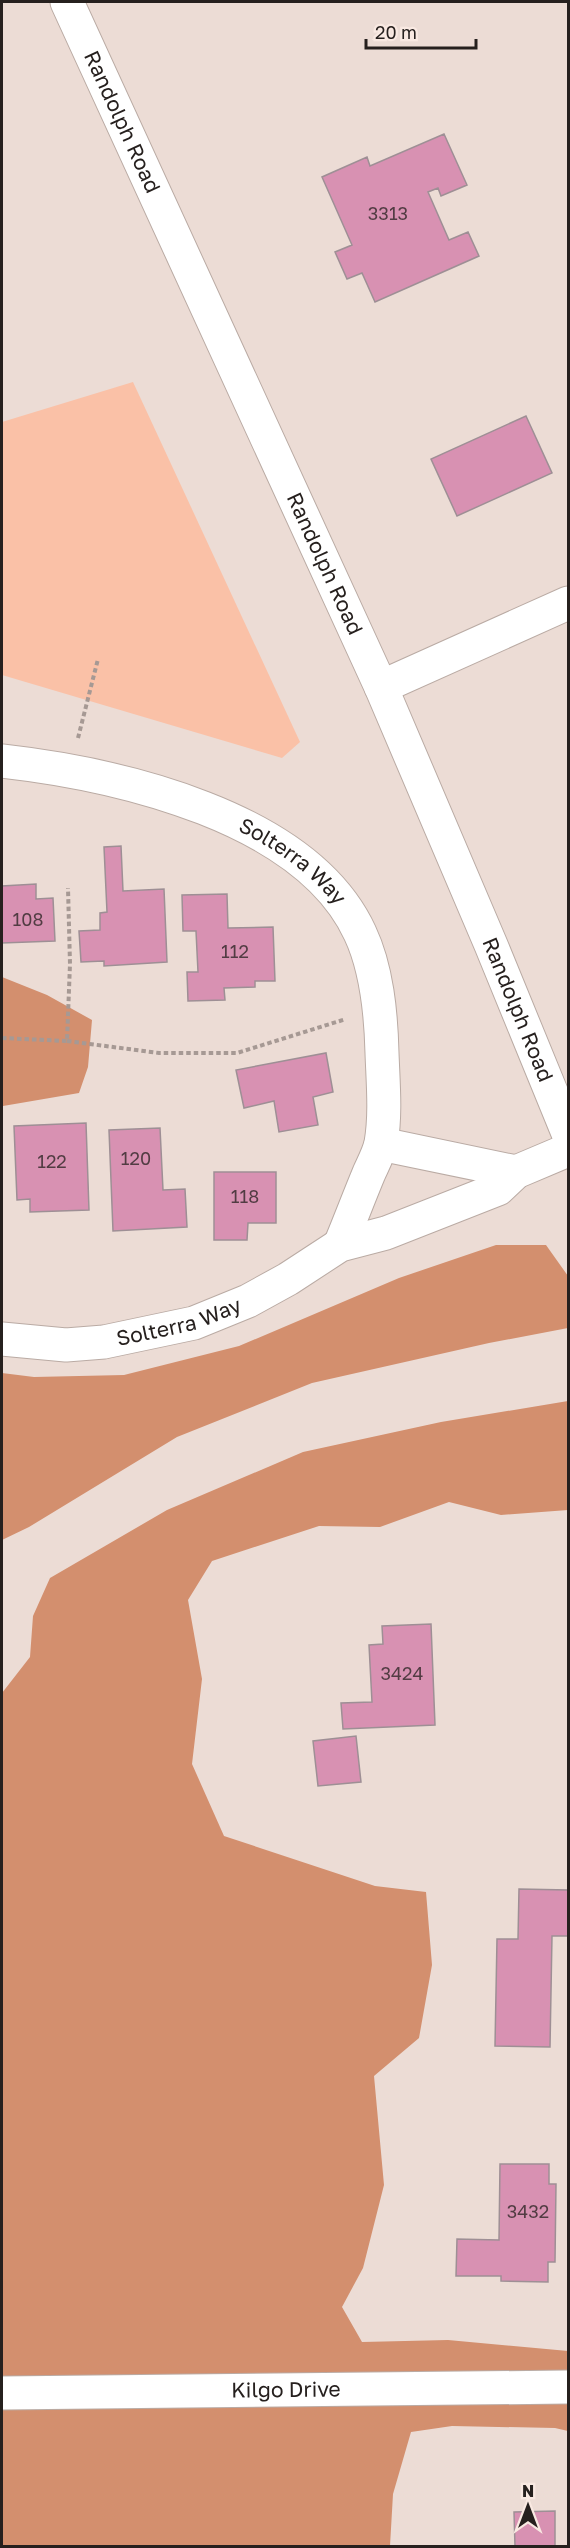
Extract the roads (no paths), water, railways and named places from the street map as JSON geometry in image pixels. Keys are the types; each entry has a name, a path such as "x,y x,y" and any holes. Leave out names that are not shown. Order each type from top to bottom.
{"street":[{"name":"Randolph Road","path":"67,2 381,687 487,934 568,1133"},
{"path":"381,687 568,603"},
{"name":"Solterra Way","path":"2,761 70,771 177,799 234,819 278,843 314,873 340,900 360,932 372,965 379,1013 384,1096 381,1144 340,1245"},
{"path":"381,1144 516,1172"},
{"name":"Solterra Way","path":"2,1339 66,1345 133,1337 194,1323 248,1301 278,1285 340,1245 386,1233 498,1189 516,1172 568,1150"},
{"name":"Kilgo Drive","path":"2,2392 568,2387"}]}
